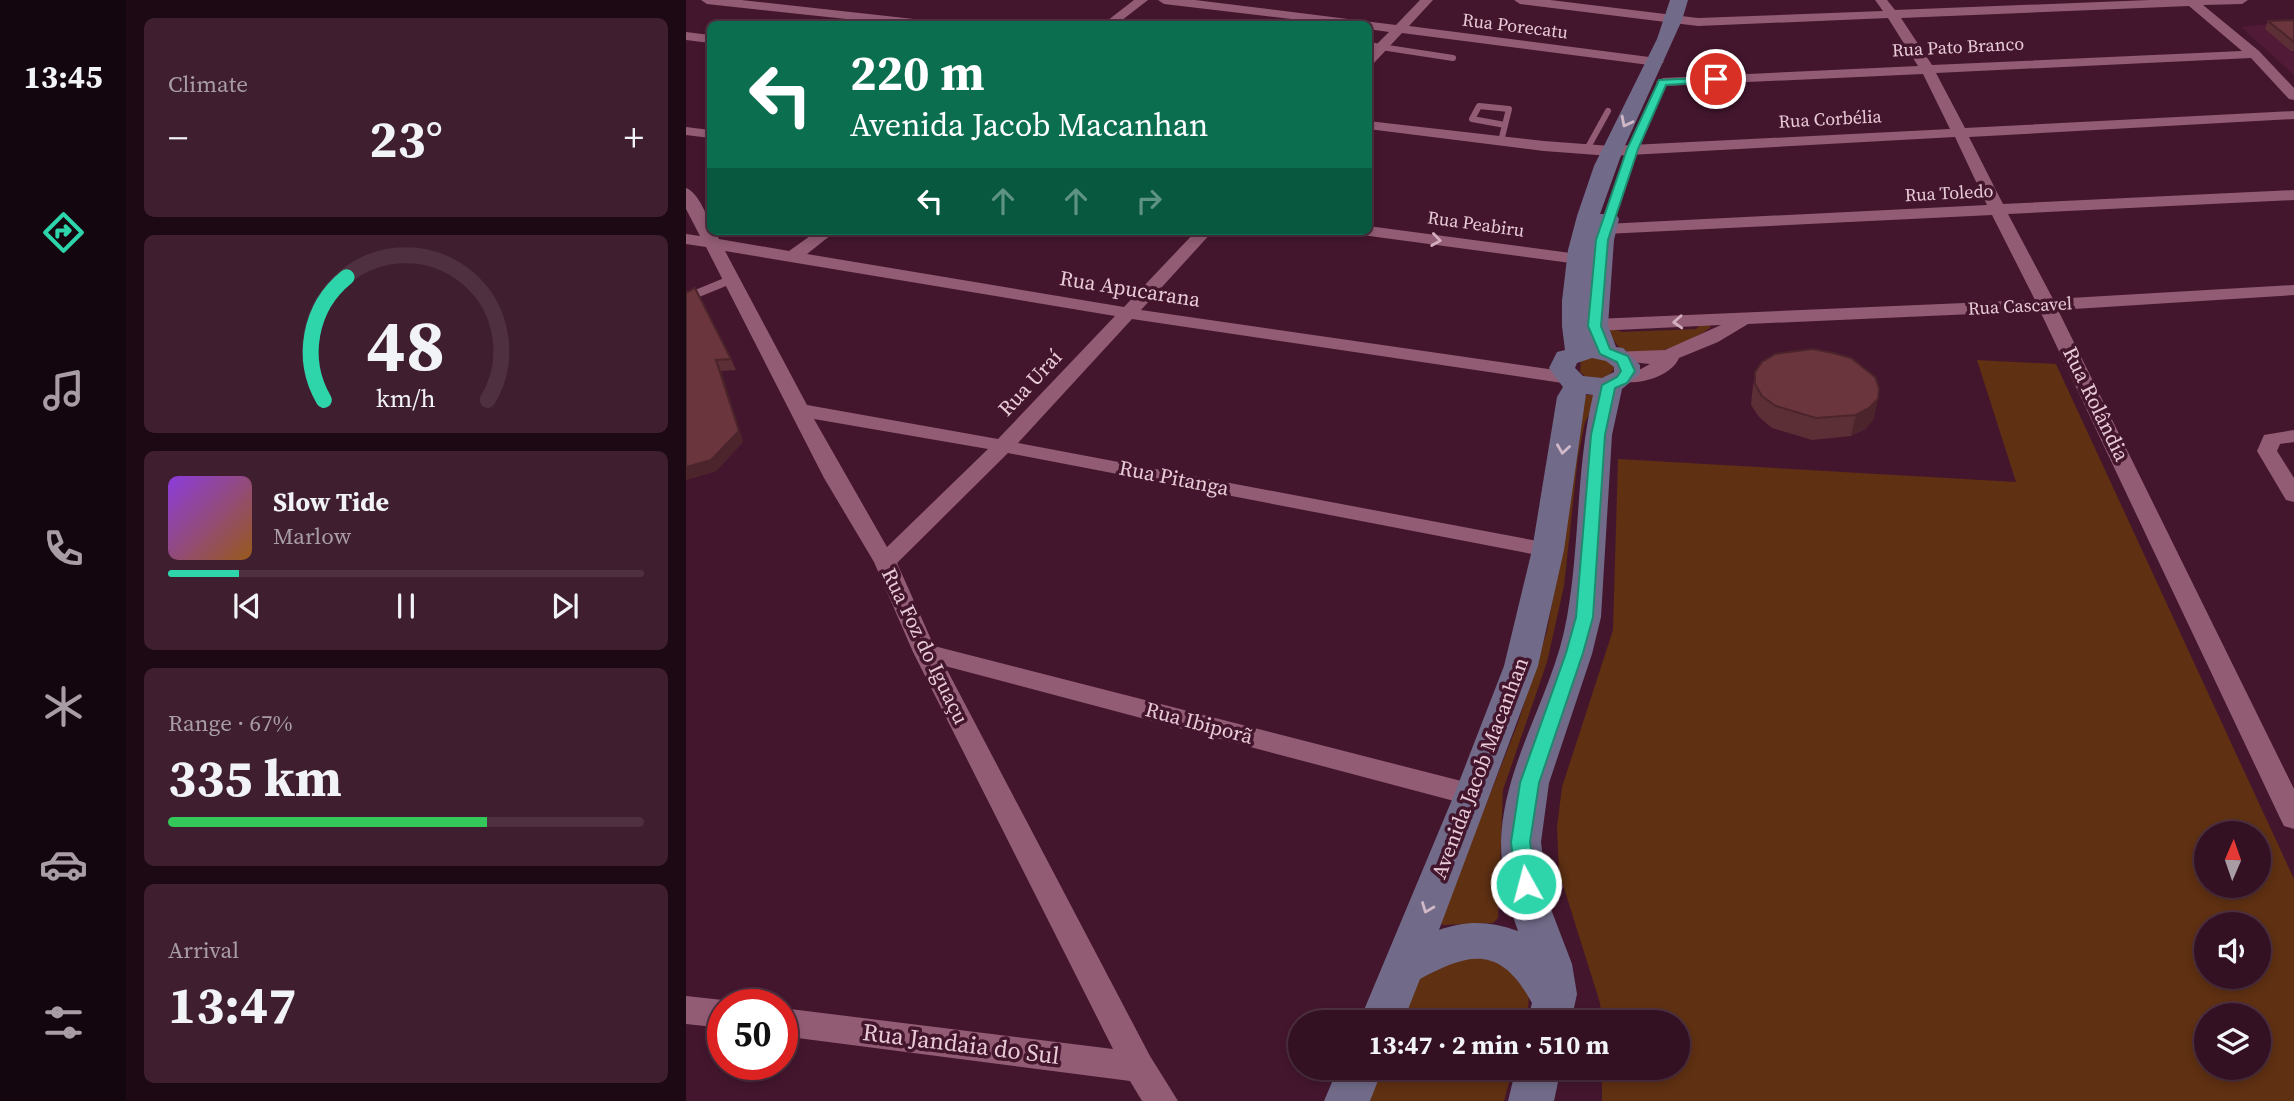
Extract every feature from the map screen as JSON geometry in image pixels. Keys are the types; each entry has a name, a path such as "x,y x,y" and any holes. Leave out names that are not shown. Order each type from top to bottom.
{"main road":[{"name":"Avenida Jacob Macanhan","path":"1598,369 1573,331 1578,259 1586,222 1686,14 1679,0"},
{"name":"Avenida Jacob Macanhan","path":"1551,1010 1555,994 1551,964 1529,904 1521,842 1530,783 1575,653 1584,617 1598,435 1595,326 1605,229 1622,150"},
{"name":"Avenida Jacob Macanhan","path":"1386,1010 1473,795 1521,666 1548,550 1571,397 1598,369"},
{"path":"1405,966 1434,948 1468,939 1496,940 1522,954 1541,975 1550,1010"},
{"path":"1347,1101 1357,1080"},
{"path":"1531,1101 1536,1080"}],"street":[{"path":"707,0 894,21"},
{"path":"1114,21 1142,0"},
{"path":"1164,0 1336,21"},
{"path":"1375,46 1398,29 1427,0"},
{"path":"1520,0 1686,14 2242,0"},
{"path":"2190,1 2255,54 2294,96"},
{"path":"835,15 852,5"},
{"name":"Rua Rolândia","path":"1886,7 1928,68 1957,132 2048,305 2294,818"},
{"name":"Rua Porecatu","path":"1372,26 1660,72"},
{"path":"686,36 707,39"},
{"name":"Rua Pato Branco","path":"1660,72 1928,68 2255,54"},
{"name":"Rua Corbélia","path":"1372,125 1501,141 1622,150 2294,115"},
{"path":"686,131 707,134"},
{"name":"Rua Foz do Iguaçu","path":"686,193 707,233"},
{"name":"Rua Toledo","path":"1605,229 2294,195"},
{"name":"Rua Peabiru","path":"1372,232 1578,259"},
{"name":"Rua Foz do Iguaçu","path":"708,235 835,478 885,562 925,652 1139,1067 1161,1101"},
{"path":"794,256 823,235"},
{"name":"Rua Uraí","path":"885,562 1003,446 1201,235"},
{"name":"Rua Apucarana","path":"686,239 711,241 1127,313 1598,369"},
{"name":"Rua Cascavel","path":"1595,326 2048,305 2294,290"},
{"name":"Rua Cascavel","path":"1598,369 1644,376 1675,354 1695,348 1746,319"},
{"name":"Rua Pitanga","path":"800,410 1548,550"},
{"path":"2294,436 2271,439 2267,451 2294,495"},
{"name":"Rua Ibiporã","path":"925,652 1473,795"},
{"path":"686,1010 707,1012"},
{"name":"Rua Jandaia do Sul","path":"798,1024 1139,1067"}],"lane":[{"path":"1375,46 1453,58"},
{"path":"1501,141 1505,125 1509,109 1479,106 1472,119 1505,125"},
{"path":"1587,149 1608,111"},
{"path":"686,298 730,280"}],"shaded area":[{"path":"2294,21 2294,75 2241,27"},
{"path":"1703,322 1711,327 1687,341 1671,348 1639,354 1626,351 1615,343 1610,328 1622,332 1696,329"},
{"path":"1588,356 1609,359 1615,368 1606,379 1586,377 1580,372 1581,360"},
{"path":"1977,360 2056,364 2267,821 2194,821 2194,898 2272,898 2272,831 2294,879 2294,1101 1602,1101 1602,1080 1690,1080 1690,1010 1601,1010 1559,872 1557,827 1562,787 1613,630 1618,459 2016,482"},
{"path":"1578,395 1601,395 1585,422 1578,457 1564,586 1547,662 1503,790 1498,918 1493,923 1442,925 1441,919 1518,723 1547,631 1558,570"},
{"path":"1473,956 1505,961 1529,996 1528,1010 1400,1010 1408,993 1428,969"},
{"path":"1370,1080 1510,1080 1504,1101 1361,1101"}],"building":[{"path":"2294,20 2294,42 2268,21"},
{"path":"695,288 731,359 716,360 739,431 711,460 686,467 686,293"},
{"path":"1813,349 1851,358 1875,377 1879,388 1878,399 1856,415 1816,418 1776,406 1762,396 1755,384 1755,372 1762,362 1775,354"}],"route":[{"path":"1526,884 1521,842 1530,783 1575,653 1584,617 1598,435 1609,385 1622,380 1628,371 1628,365 1623,359 1605,351 1595,326 1602,240 1633,149 1663,82 1716,79"}]}
